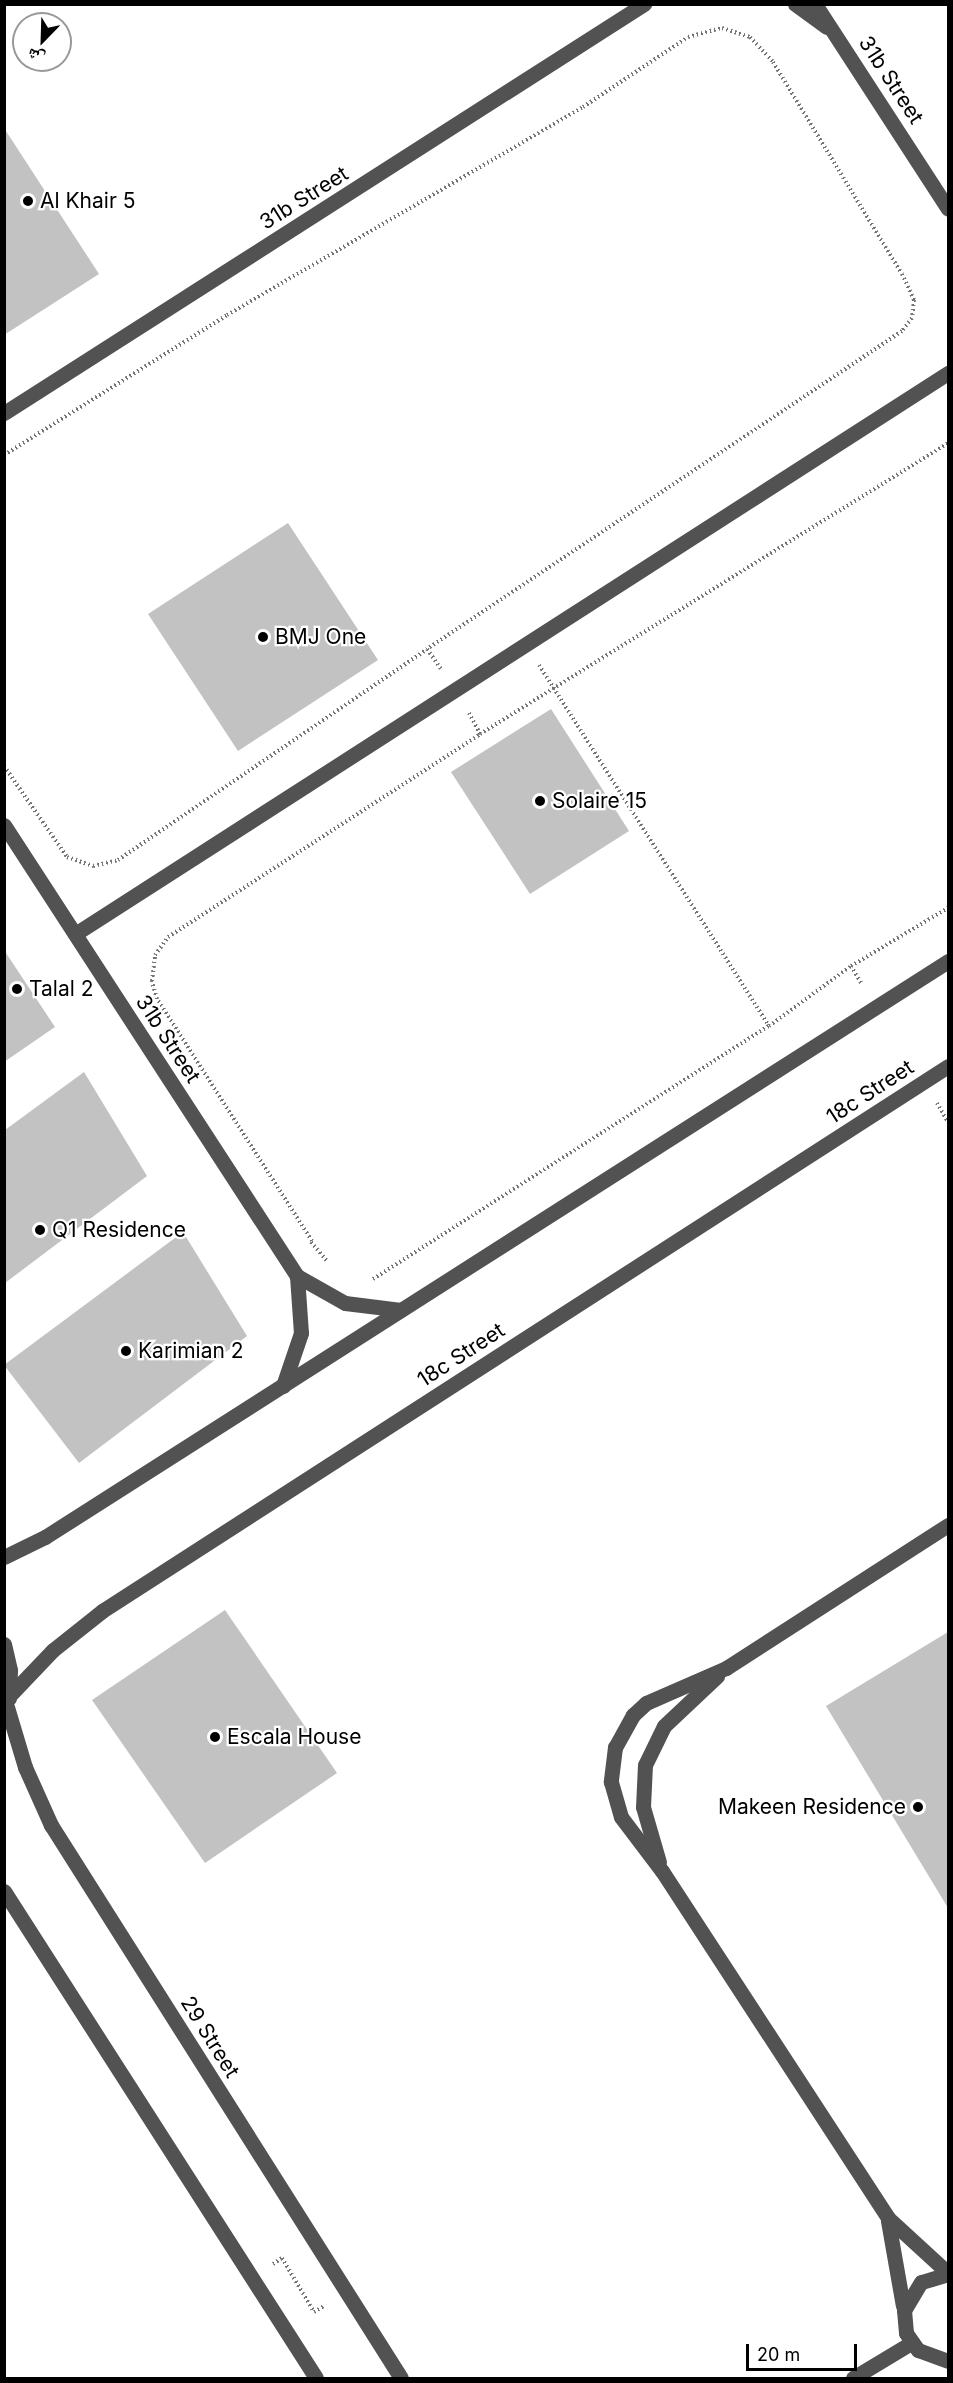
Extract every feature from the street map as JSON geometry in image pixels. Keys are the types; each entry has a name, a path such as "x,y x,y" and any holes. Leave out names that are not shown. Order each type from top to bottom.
{"street":[{"name":"31b Street","path":"626,19 644,4"},
{"name":"31b Street","path":"4,413 626,19 657,4"},
{"name":"31b Street","path":"795,4 837,35"},
{"name":"31b Street","path":"815,4 948,209"},
{"path":"75,934 948,372"},
{"name":"31b Street","path":"4,825 297,1276 345,1303 401,1310"},
{"path":"4,1557 45,1537 948,961"},
{"name":"18c Street","path":"7,1705 54,1650 102,1611 948,1066"},
{"name":"31b Street","path":"283,1386 301,1333 297,1276"},
{"path":"948,1525 726,1668 646,1703 628,1723 615,1747 610,1782 614,1800 630,1830 662,1871 888,2218 948,2274"},
{"name":"29 Street","path":"4,1644 7,1705 25,1767 51,1825 401,2379"},
{"path":"662,1871 643,1807 645,1765 664,1726 726,1668"},
{"path":"4,1891 316,2379"},
{"path":"888,2218 911,2343 945,2362"},
{"path":"904,2310 921,2282 948,2274"},
{"path":"853,2379 911,2343"}],"path":[{"path":"4,455 227,315 583,107 688,37 722,28 750,37 772,62 902,274 914,300 912,318 902,331 427,649 118,860 93,866 67,857 4,766"},
{"path":"332,1266 312,1241 157,999 152,981 154,955 168,937 480,734 555,690 948,443"},
{"path":"525,644 769,1026"},
{"path":"427,649 455,689 480,734"},
{"path":"366,1278 375,1279 769,1026 851,966 948,908"},
{"path":"851,966 877,1007"},
{"path":"284,1256 312,1241"},
{"path":"251,2276 282,2258 314,2312 346,2293"}],"building":[{"name":"Al Khair 5","path":"4,128 99,274 4,335"},
{"name":"BMJ One","path":"288,523 378,660 238,751 148,614"},
{"name":"Solaire 15","path":"551,709 629,831 530,894 451,772"},
{"name":"Talal 2","path":"4,950 55,1027 4,1062"},
{"name":"Q1 Residence","path":"84,1072 147,1176 5,1283 5,1130"},
{"name":"Karimian 2","path":"183,1232 247,1336 79,1463 4,1365"},
{"name":"Escala House","path":"225,1610 337,1773 205,1863 92,1700"},
{"name":"Makeen Residence","path":"948,1632 948,1908 826,1706"}],"place":[{"name":"Al Khair 5","path":"28,201"},
{"name":"BMJ One","path":"263,637"},
{"name":"Solaire 15","path":"540,801"},
{"name":"Talal 2","path":"17,989"},
{"name":"Q1 Residence","path":"40,1230"},
{"name":"Karimian 2","path":"126,1351"},
{"name":"Escala House","path":"215,1737"},
{"name":"Makeen Residence","path":"918,1807"}]}
